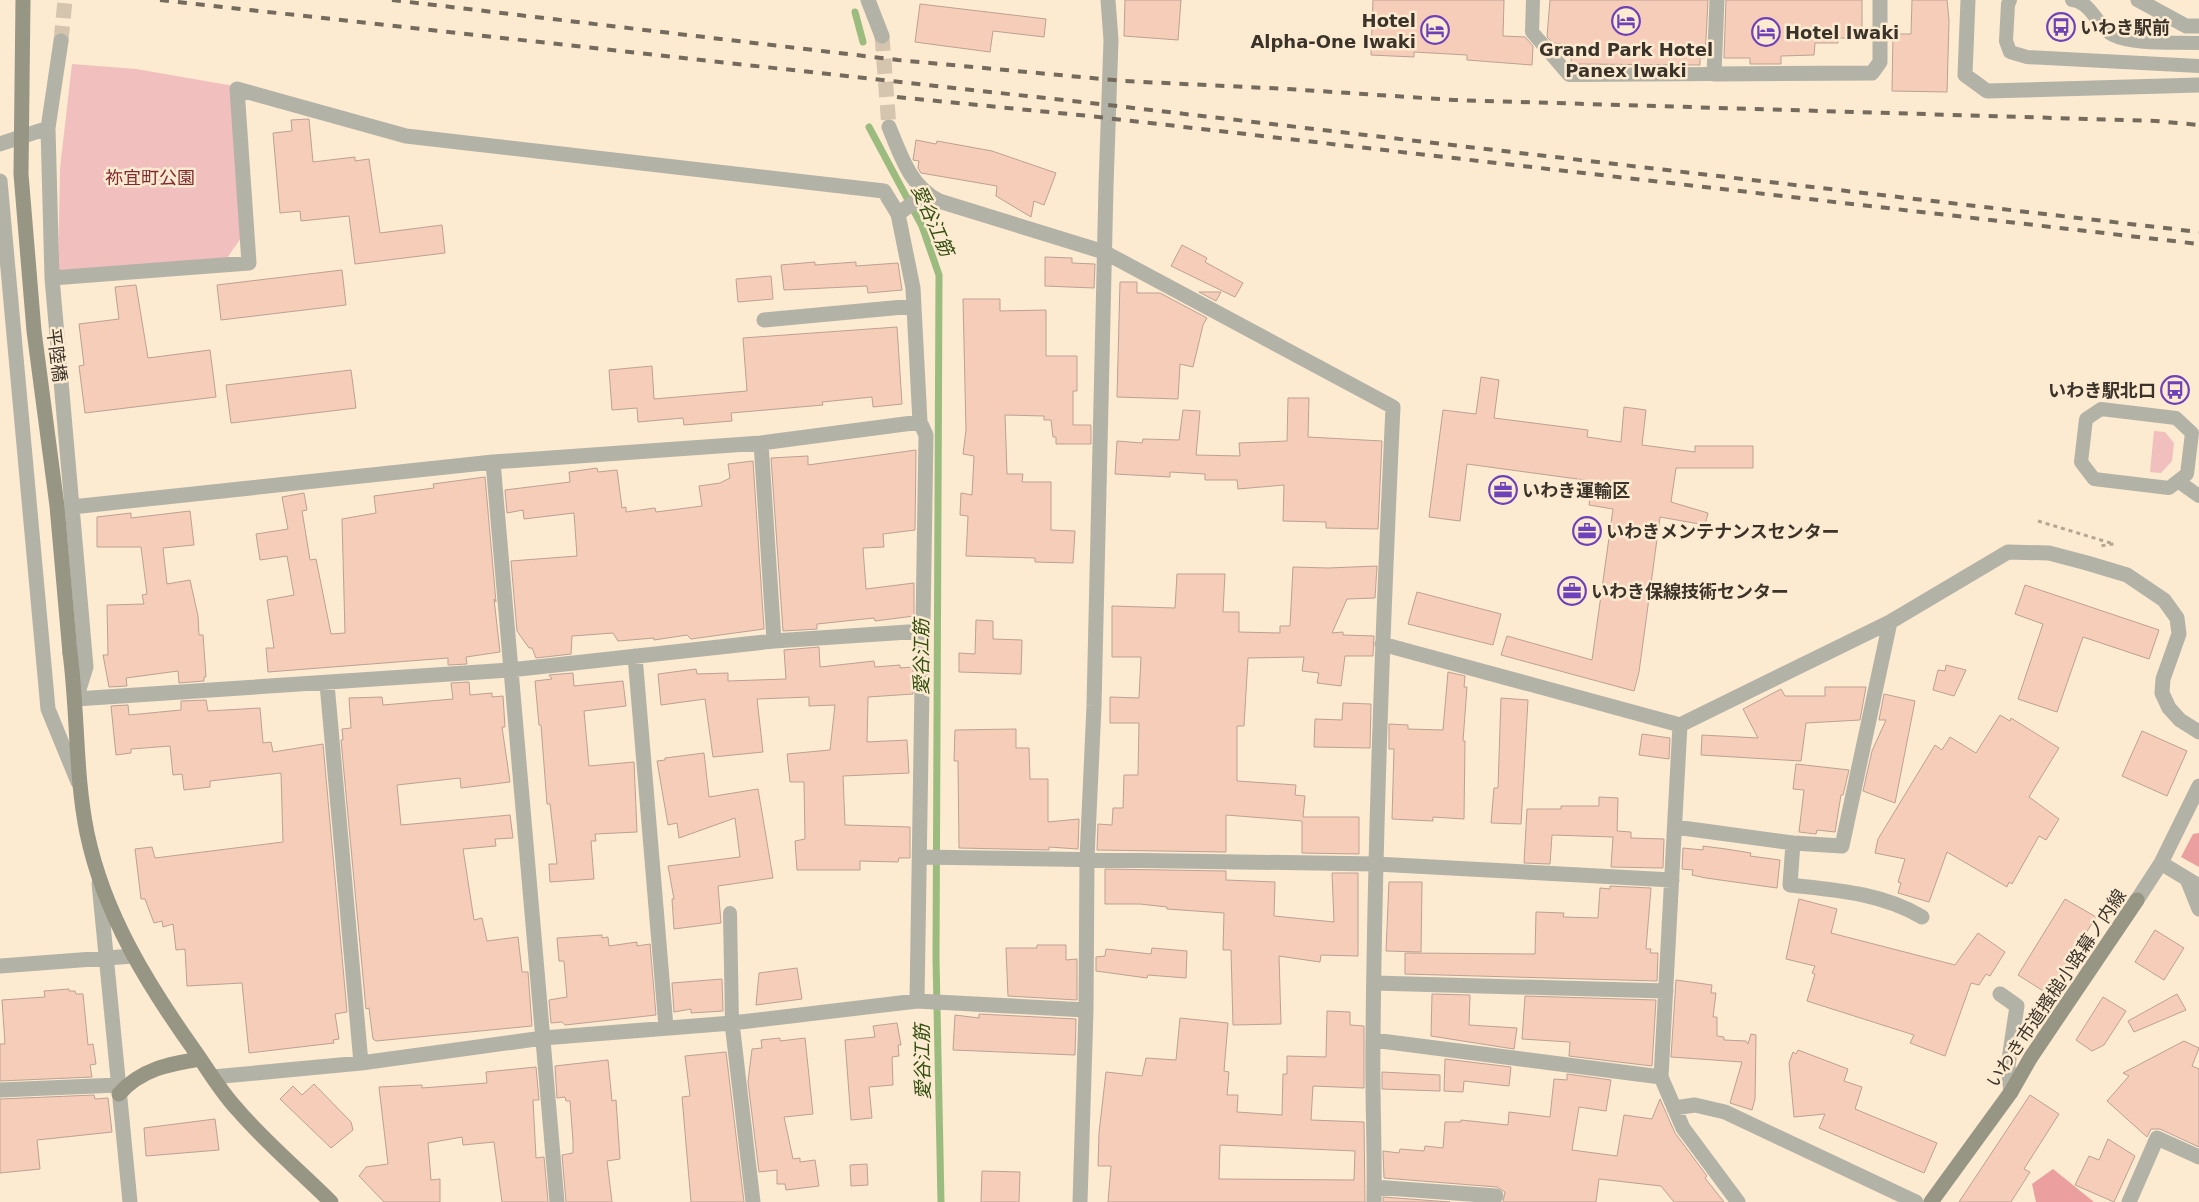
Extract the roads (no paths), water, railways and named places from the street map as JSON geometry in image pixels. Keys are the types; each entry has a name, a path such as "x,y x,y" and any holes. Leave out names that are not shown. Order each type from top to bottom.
{"street":[{"name":"平陸橋","path":"23,0 22,174 34,331 57,506 76,699 78,782 98,878 133,956 162,1006 200,1059 237,1109 331,1202"},
{"path":"868,0 882,36"},
{"path":"1080,1202 1086,1010 1087,858 1094,706 1104,252 1111,40 1108,0"},
{"path":"1717,0 1714,74 1872,73 1880,62 1880,0"},
{"path":"1968,0 1965,75 1987,92 2199,85"},
{"path":"2138,0 2186,26 2199,26"},
{"path":"60,41 48,128 52,278 86,666 76,699 327,684 510,670 774,641 923,631"},
{"path":"52,278 249,263 237,89 406,136 884,191 902,211 914,306 920,422 926,435 923,631 924,857 921,1002"},
{"path":"0,144 48,128"},
{"path":"889,128 902,160 922,197 1104,252 1393,408 1382,644 1376,864 1373,1040 1374,1194 1496,1196"},
{"path":"0,181 48,710 78,782"},
{"path":"902,211 922,197"},
{"path":"764,320 914,306"},
{"path":"72,507 493,462 761,443 920,422"},
{"path":"761,443 774,641"},
{"path":"493,462 557,1202"},
{"path":"1382,644 1680,724 1890,622 2008,552 2049,553 2126,575 2164,600 2177,618 2179,634 2163,679 2162,693 2169,708 2180,720 2199,732"},
{"path":"1675,827 1794,843 1842,846 1890,622"},
{"path":"635,656 666,1027"},
{"path":"327,684 361,1063"},
{"path":"1680,724 1661,1076 1674,1108 1692,1142 1738,1202"},
{"name":"いわき市道搔槌小路幕ノ内線","path":"1931,1202 2011,1092 2031,1057 2161,863 2199,786"},
{"path":"1794,843 1790,885 1858,892 1912,911 1922,917"},
{"path":"924,857 1087,858 1376,864 1672,880"},
{"path":"2161,863 2193,882 2199,909"},
{"path":"98,878 130,1202"},
{"path":"0,966 133,956"},
{"path":"1374,983 1666,991"},
{"path":"2000,994 2017,1006 2008,1066 2011,1092"},
{"path":"213,1077 361,1063 543,1038 732,1023 921,1002 1086,1010"},
{"path":"732,1023 753,1202"},
{"path":"1373,1040 1661,1076"},
{"path":"0,1090 119,1089 160,1066 200,1059"},
{"path":"1674,1108 1695,1105 1725,1112 1916,1202"},
{"path":"2129,1202 2157,1138 2199,1157"}],"lane":[{"path":"1533,0 1532,32 1569,75 1714,74"},
{"path":"2010,0 2008,4 2006,41 2010,52 2027,57 2199,66"},
{"path":"2072,0 2088,8 2112,34 2127,40 2199,44"},
{"path":"2101,409 2176,418 2192,433 2187,474 2178,481 2168,488 2094,479 2081,462 2086,418 2101,409"},
{"path":"2178,481 2199,496"},
{"path":"730,913 732,1023"}],"waterway":[{"path":"855,12 863,42"},
{"name":"愛谷江筋","path":"869,127 922,226 939,275 936,959 941,1202"}],"tunnel":[{"path":"61,41 65,0"},
{"path":"882,36 889,127"}],"railway":[{"path":"160,0 1108,105 2199,232"},
{"path":"392,0 898,60 1124,81 1454,100 2156,121 2199,125"},
{"path":"897,97 1089,116 2199,244"}],"place":[{"name":"Grand Park Hotel Panex Iwaki","path":"1626,21"},
{"name":"いわき駅前","path":"2061,27"},
{"name":"Hotel Alpha-One Iwaki","path":"1435,30"},
{"name":"Hotel Iwaki","path":"1766,32"},
{"name":"いわき駅北口","path":"2175,390"},
{"name":"いわき運輸区","path":"1503,490"},
{"name":"いわきメンテナンスセンター","path":"1587,531"},
{"name":"いわき保線技術センター","path":"1572,591"}],"park label":[{"name":"祢宜町公園","path":"150,177"}]}
